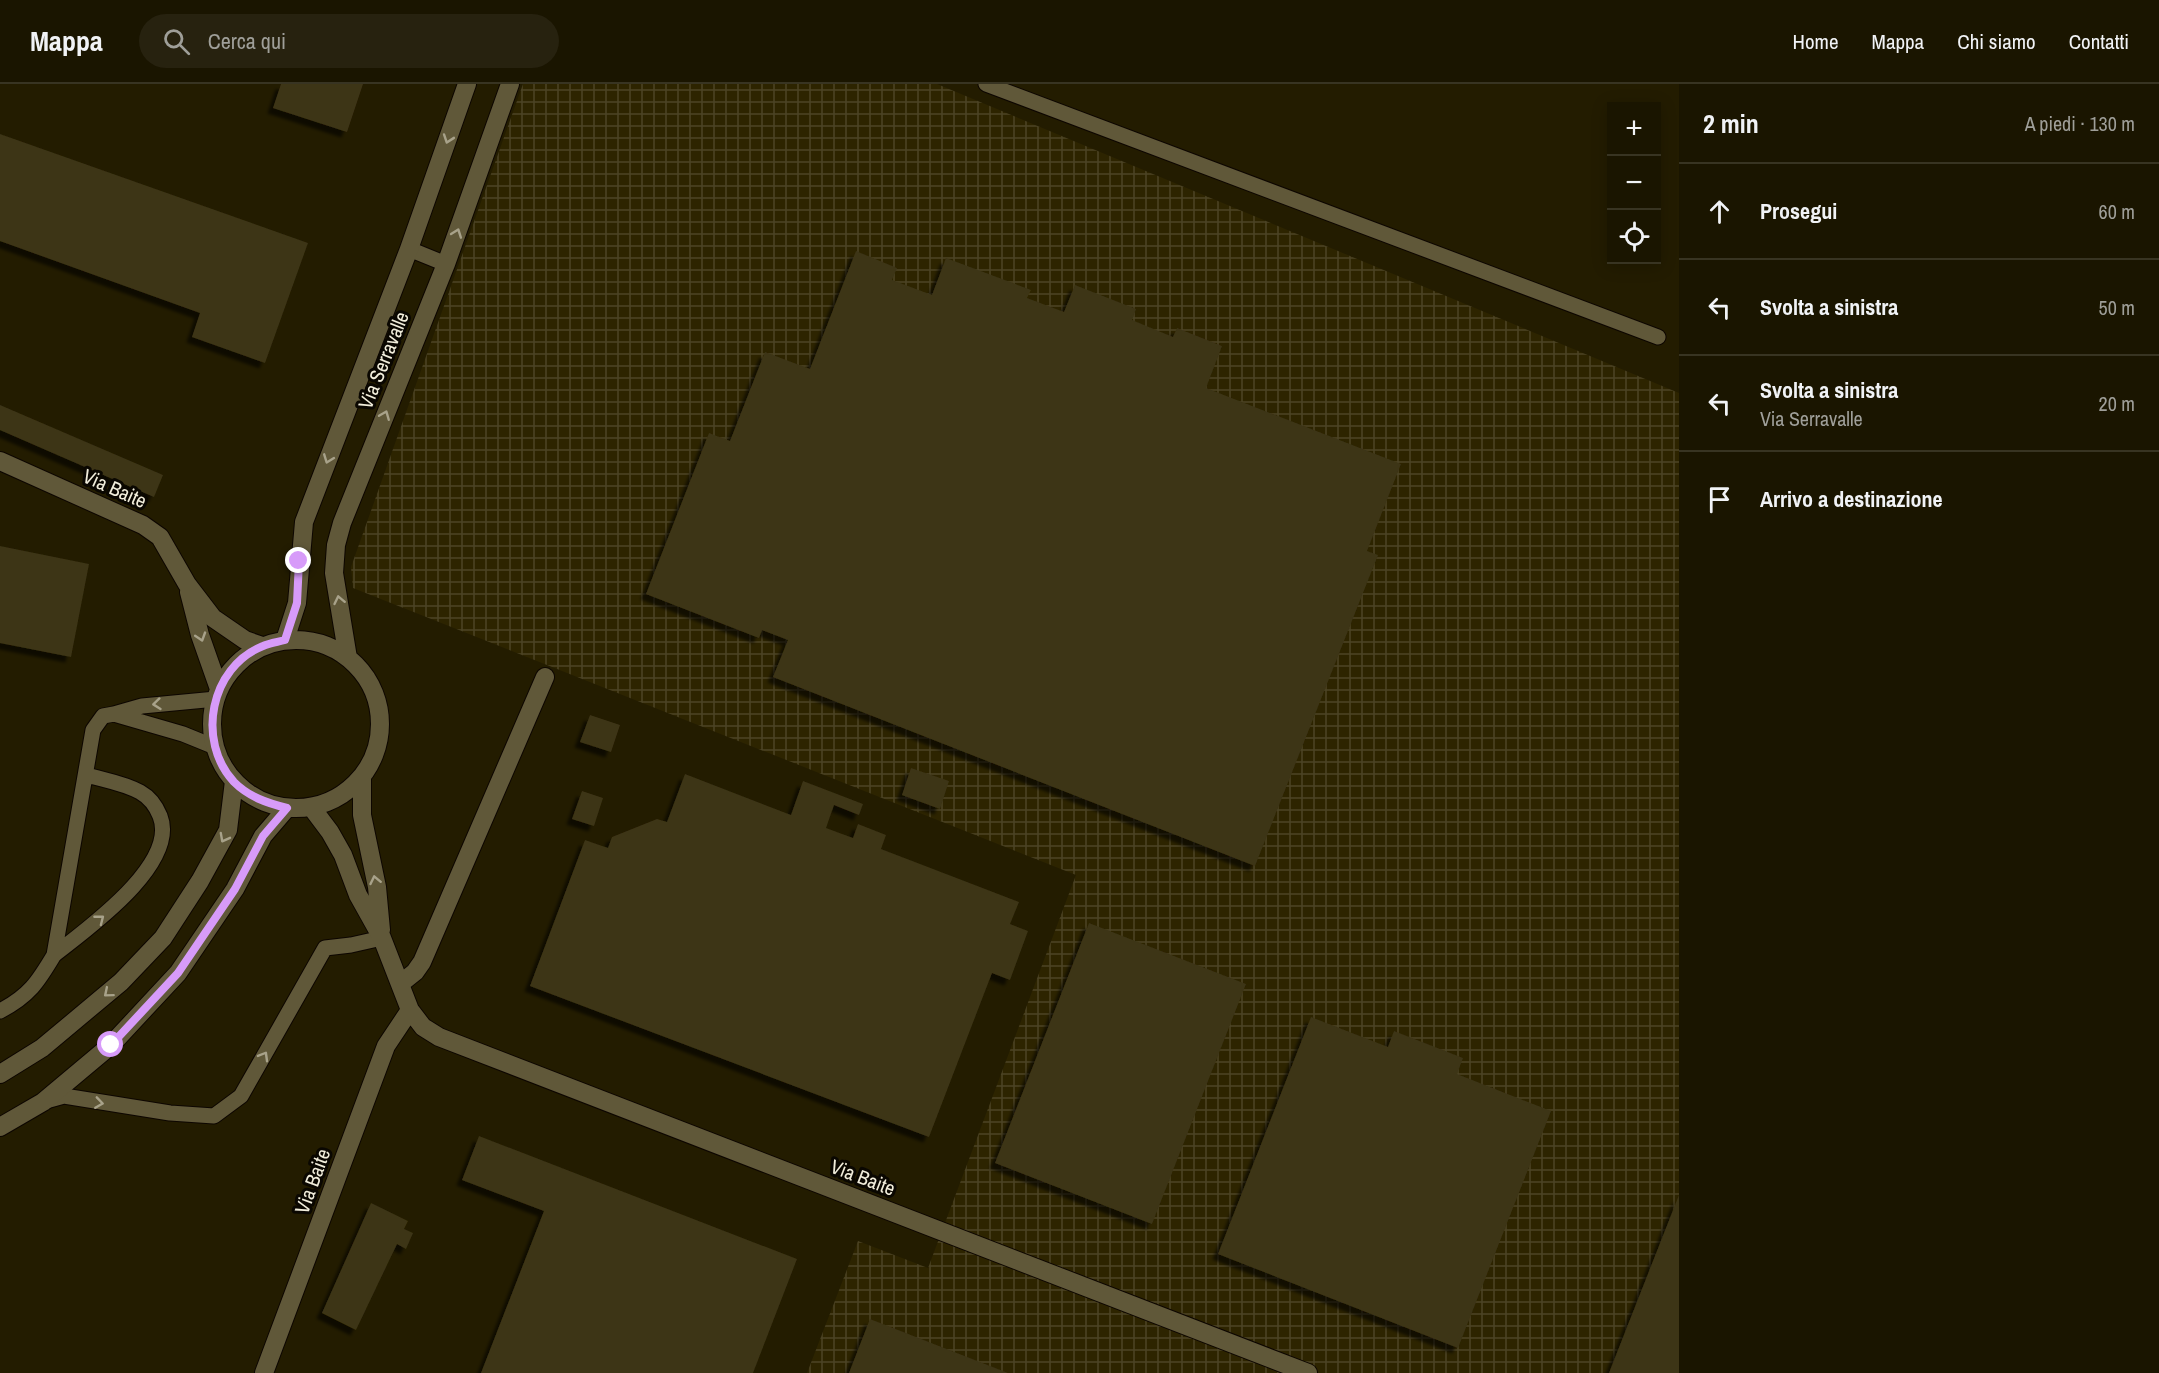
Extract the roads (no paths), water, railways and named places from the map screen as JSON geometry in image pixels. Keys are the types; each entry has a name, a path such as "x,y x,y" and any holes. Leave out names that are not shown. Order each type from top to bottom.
{"street":[{"name":"Via Serravalle","path":"285,640 297,603 304,522 409,249 467,84"},
{"name":"Via Serravalle","path":"348,658 334,573 336,545 342,524 446,264 510,84"},
{"name":"Via Baite","path":"0,461 143,525 160,537 187,584 213,618 245,640 262,646"},
{"name":"Via Baite","path":"187,584 217,694"},
{"path":"285,640 308,640 329,646 348,658 367,677 378,701 381,728 376,754 362,777 348,791 331,802 312,808 287,808 267,804 249,795 222,765 215,747 212,723 217,694 230,672 245,657 262,646 285,640"},
{"path":"400,984 415,972 422,962 545,677"},
{"name":"Via Baite","path":"362,777 362,815 376,887 382,938"},
{"path":"0,1074 42,1048 121,982 163,938 200,881 228,830 234,781"},
{"path":"0,1127 43,1102 111,1045 178,973 235,889 263,836 287,808"},
{"name":"Via Baite","path":"312,808 330,832 343,855 358,895 382,938 410,1010 423,1027 440,1038 1308,1373"},
{"name":"Via Baite","path":"264,1373 386,1046 410,1010"}],"lane":[{"path":"986,84 1658,337"},
{"path":"409,249 446,264"},
{"path":"0,1011 12,1005 37,984 54,955 87,776 93,730 103,716 141,706 217,694"},
{"path":"114,714 183,734 215,747"},
{"path":"54,955 114,907 144,873 160,846 164,826 156,806 141,792 119,783 87,776"},
{"path":"43,1102 64,1096 170,1113 214,1116 241,1096 325,948 382,938"}]}
